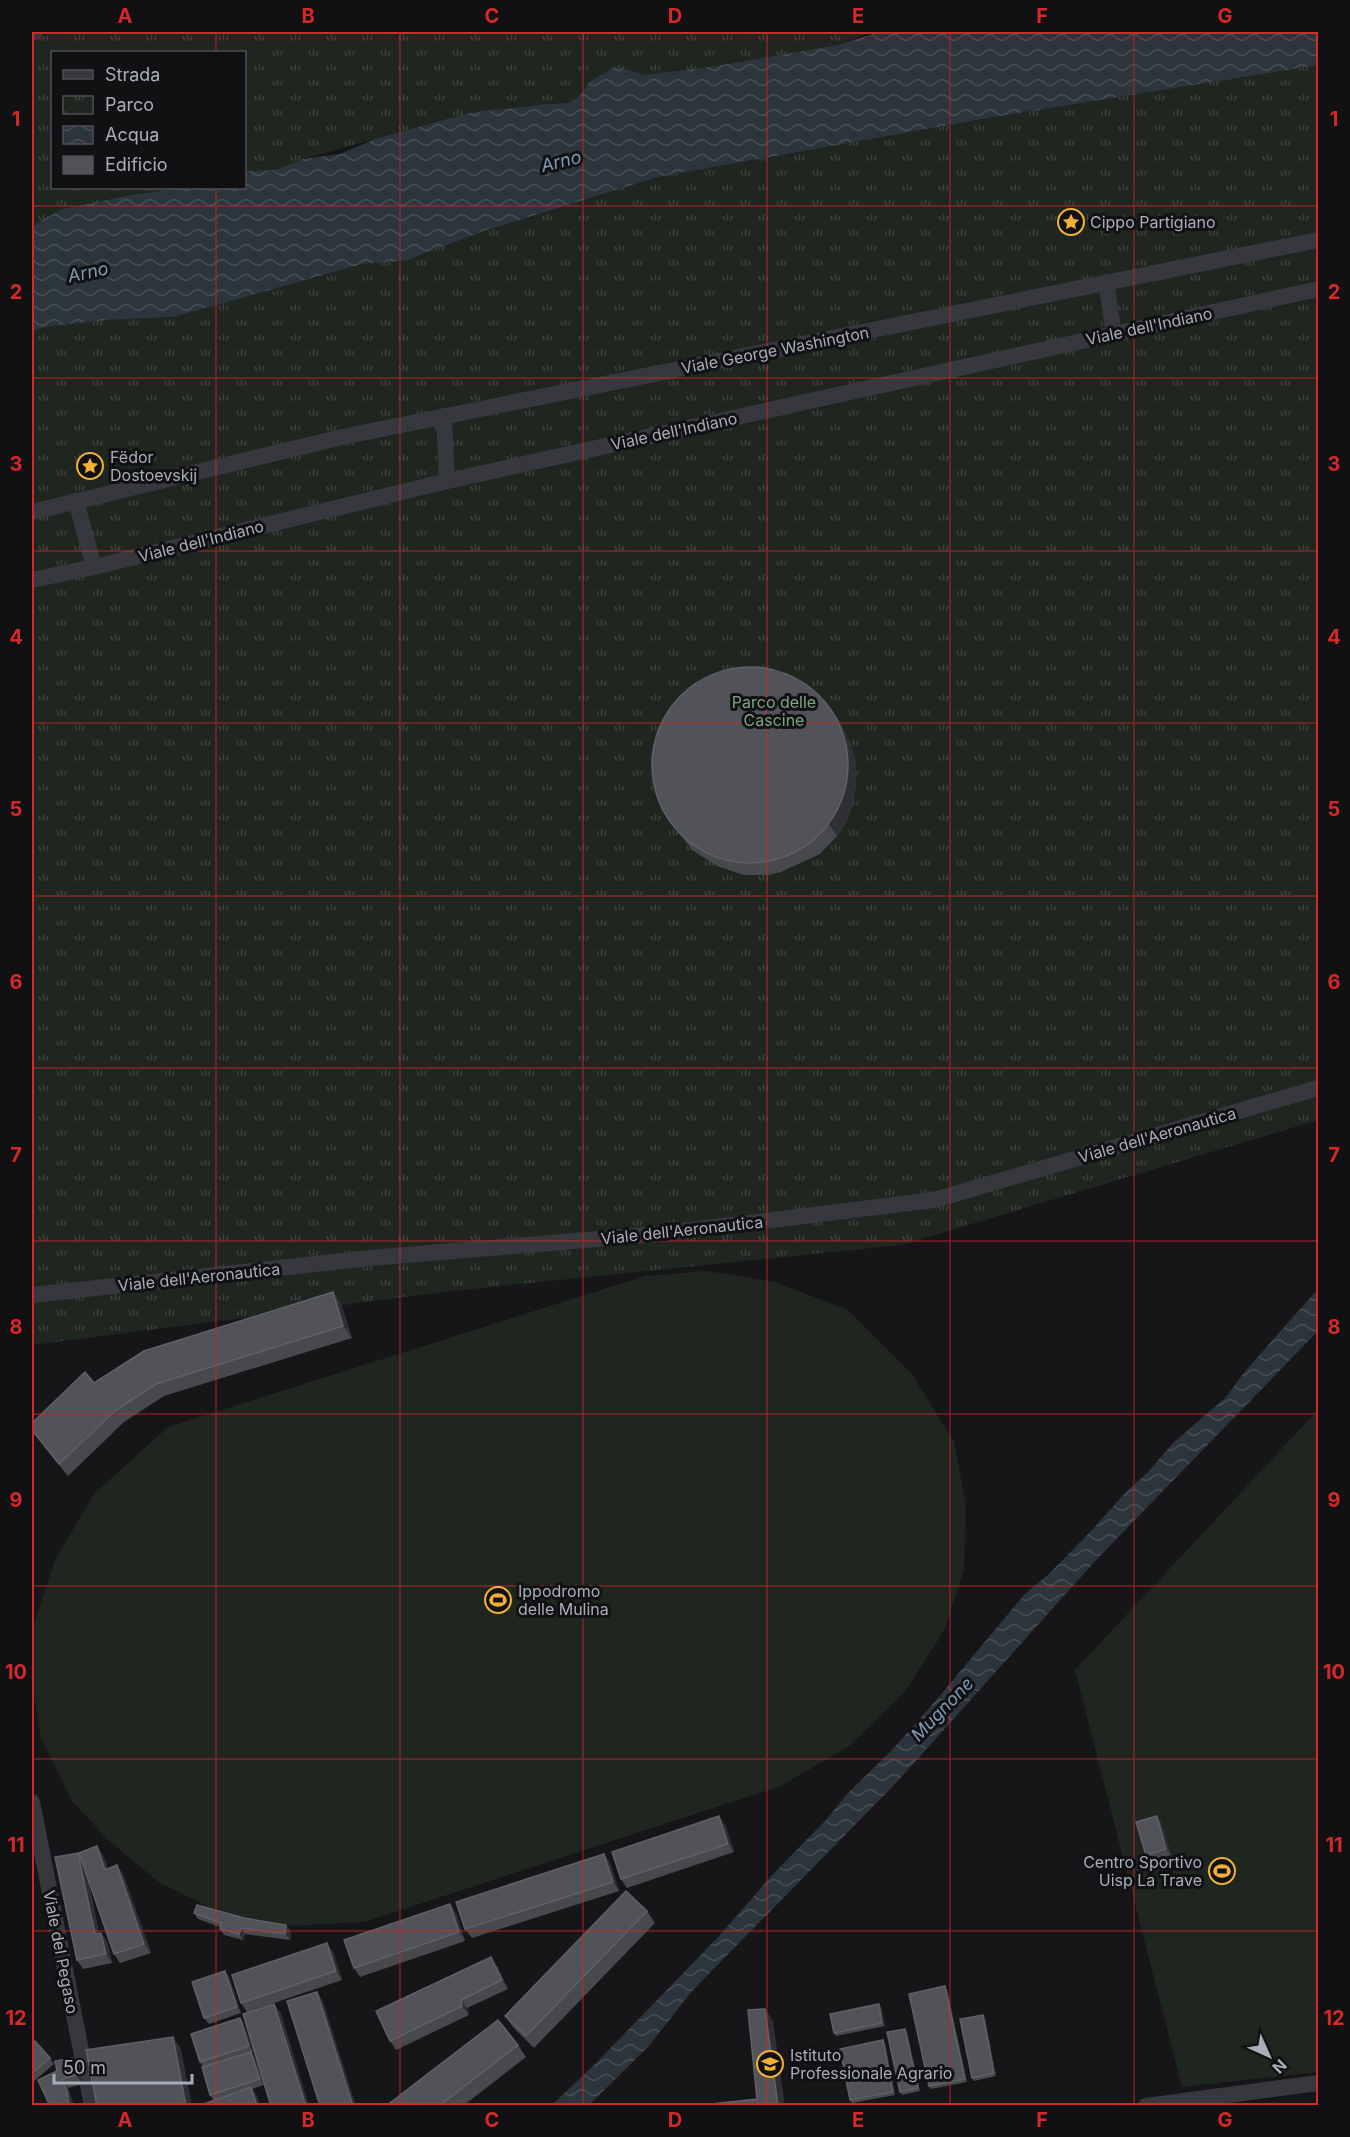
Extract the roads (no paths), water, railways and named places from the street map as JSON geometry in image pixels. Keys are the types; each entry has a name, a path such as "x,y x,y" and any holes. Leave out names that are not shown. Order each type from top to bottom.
{"street":[{"name":"Viale George Washington","path":"32,512 342,436 1318,240"},
{"path":"1106,282 1114,334"},
{"name":"Viale dell'Indiano","path":"32,580 447,482 1318,289"},
{"path":"444,416 447,482"},
{"path":"76,501 94,567"},
{"name":"Viale dell'Aeronautica","path":"32,1295 370,1258 658,1234 934,1200 1318,1088"},
{"name":"Viale del Pegaso","path":"32,1802 92,2106"},
{"path":"1146,2106 1318,2082"}],"water":[{"name":"Arno","path":"880,32 1318,32 1318,65 994,117 658,177 484,231 405,261 362,264 174,317 108,320 51,326 32,331 32,226 62,209 175,189 246,189 246,171 276,170 303,159 340,154 375,139 468,113 568,103 579,97 589,82 616,66 645,75 722,65 837,45"},
{"name":"Mugnone","path":"1318,1289 1318,1331 1097,1559 896,1783 692,1991 648,2047 589,2105 552,2105 720,1935 847,1794 892,1750 1024,1595 1050,1573 1173,1443 1226,1397 1246,1370"}],"place":[{"name":"Cippo Partigiano","path":"1071,222"},
{"name":"Fëdor Dostoevskij","path":"90,466"},
{"name":"Ippodromo delle Mulina","path":"498,1600"},
{"name":"Centro Sportivo Uisp La Trave","path":"1222,1871"},
{"name":"Istituto Professionale Agrario","path":"770,2064"}],"park label":[{"name":"Parco delle Cascine","path":"774,711"}]}
